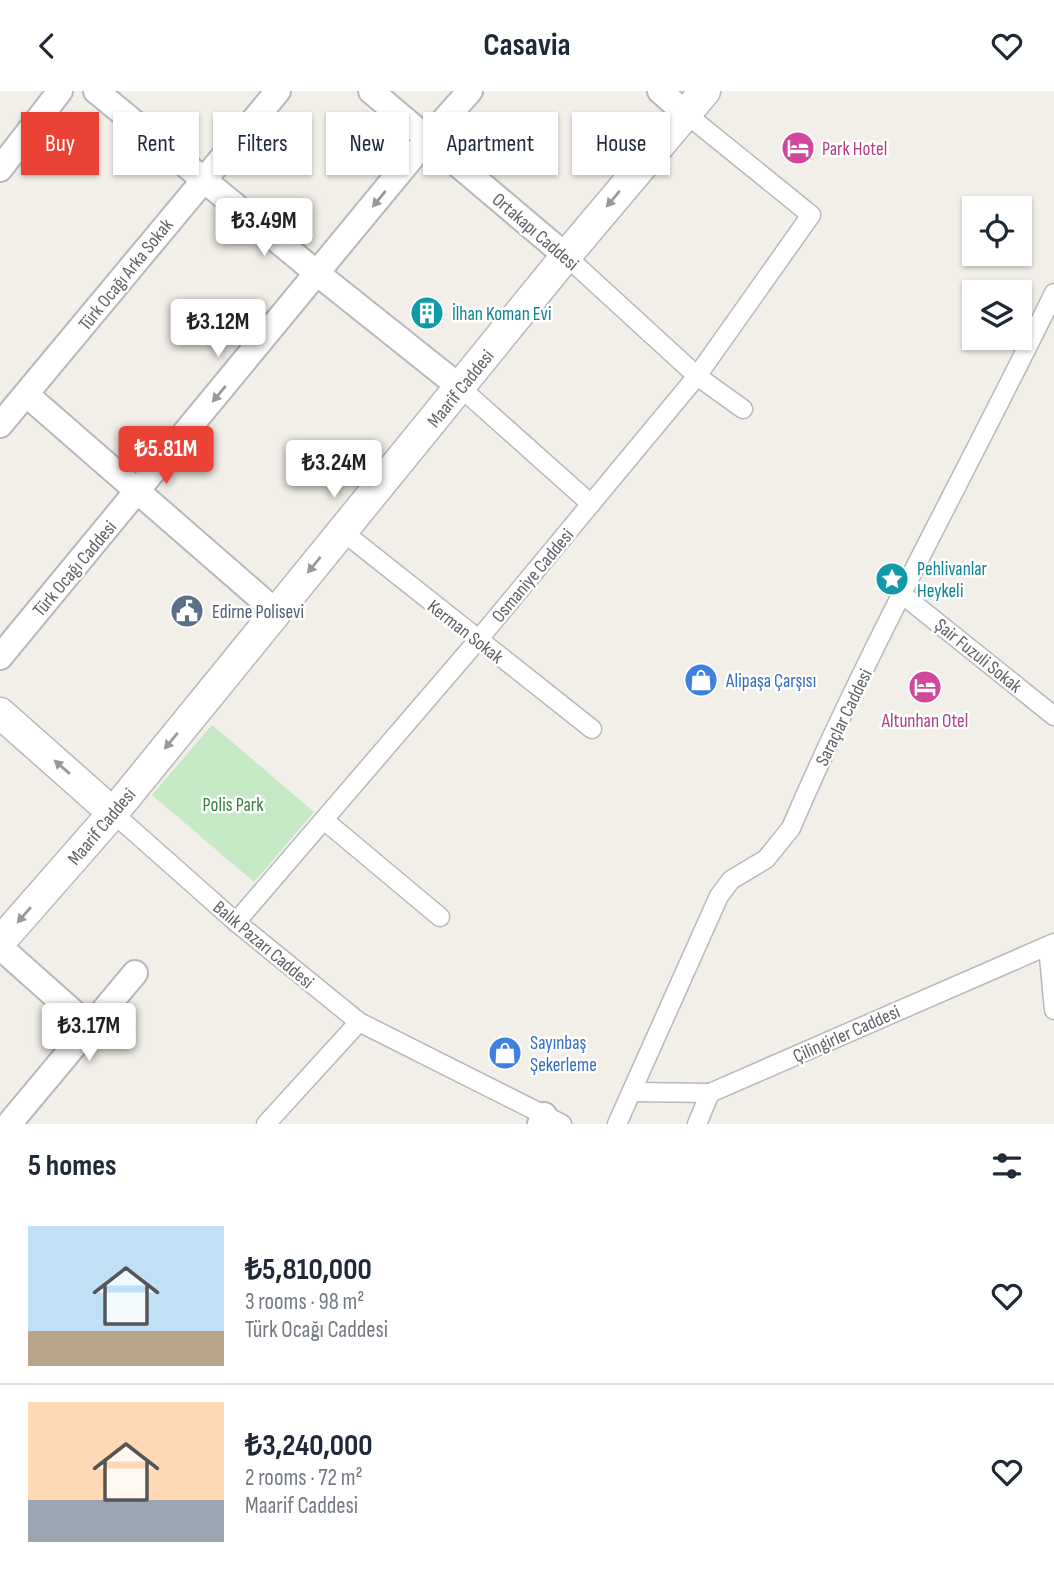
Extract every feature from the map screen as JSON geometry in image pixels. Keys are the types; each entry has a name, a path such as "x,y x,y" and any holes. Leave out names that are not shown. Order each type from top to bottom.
{"street":[{"path":"0,169 60,91"},
{"path":"96,91 204,177 317,274 461,388 591,504"},
{"name":"Türk Ocağı Arka Sokak","path":"0,425 278,91"},
{"name":"Ortakapı Caddesi","path":"370,91 423,134"},
{"name":"Türk Ocağı Caddesi","path":"451,112 470,91"},
{"path":"660,91 695,102"},
{"name":"Osmaniye Caddesi","path":"236,922 478,640 697,376 811,215 695,102"},
{"name":"Maarif Caddesi","path":"0,944 113,813 275,611 695,102"},
{"name":"Türk Ocağı Caddesi","path":"0,657 423,144"},
{"name":"Ortakapı Caddesi","path":"471,175 697,376 743,409"},
{"name":"Saraçlar Caddesi","path":"617,1124 719,896 731,880 766,859 790,828 943,507 993,417 1054,293"},
{"path":"27,395 275,611"},
{"name":"Kerman Sokak","path":"342,531 592,729"},
{"name":"Şair Fuzuli Sokak","path":"903,595 1054,716"},
{"name":"Balık Pazarı Caddesi","path":"0,713 236,922 359,1022 549,1121"},
{"path":"324,820 440,917"},
{"path":"0,944 90,1027"},
{"path":"1051,945 1054,1010"},
{"name":"Çilingirler Caddesi","path":"632,1092 710,1093 1051,945"},
{"path":"9,1124 135,973"},
{"path":"266,1124 359,1022"},
{"path":"696,1124 710,1093"}],"green space":[{"name":"Polis Park","path":"212,725 314,812 254,882 152,795"}],"place":[{"name":"Park Hotel","path":"798,148"},
{"name":"İlhan Koman Evi","path":"427,313"},
{"name":"Pehlivanlar Heykeli","path":"892,579"},
{"name":"Edirne Polisevi","path":"187,611"},
{"name":"Alipaşa Çarşısı","path":"701,680"},
{"name":"Altunhan Otel","path":"925,687"},
{"name":"Sayınbaş Şekerleme","path":"505,1053"}]}
